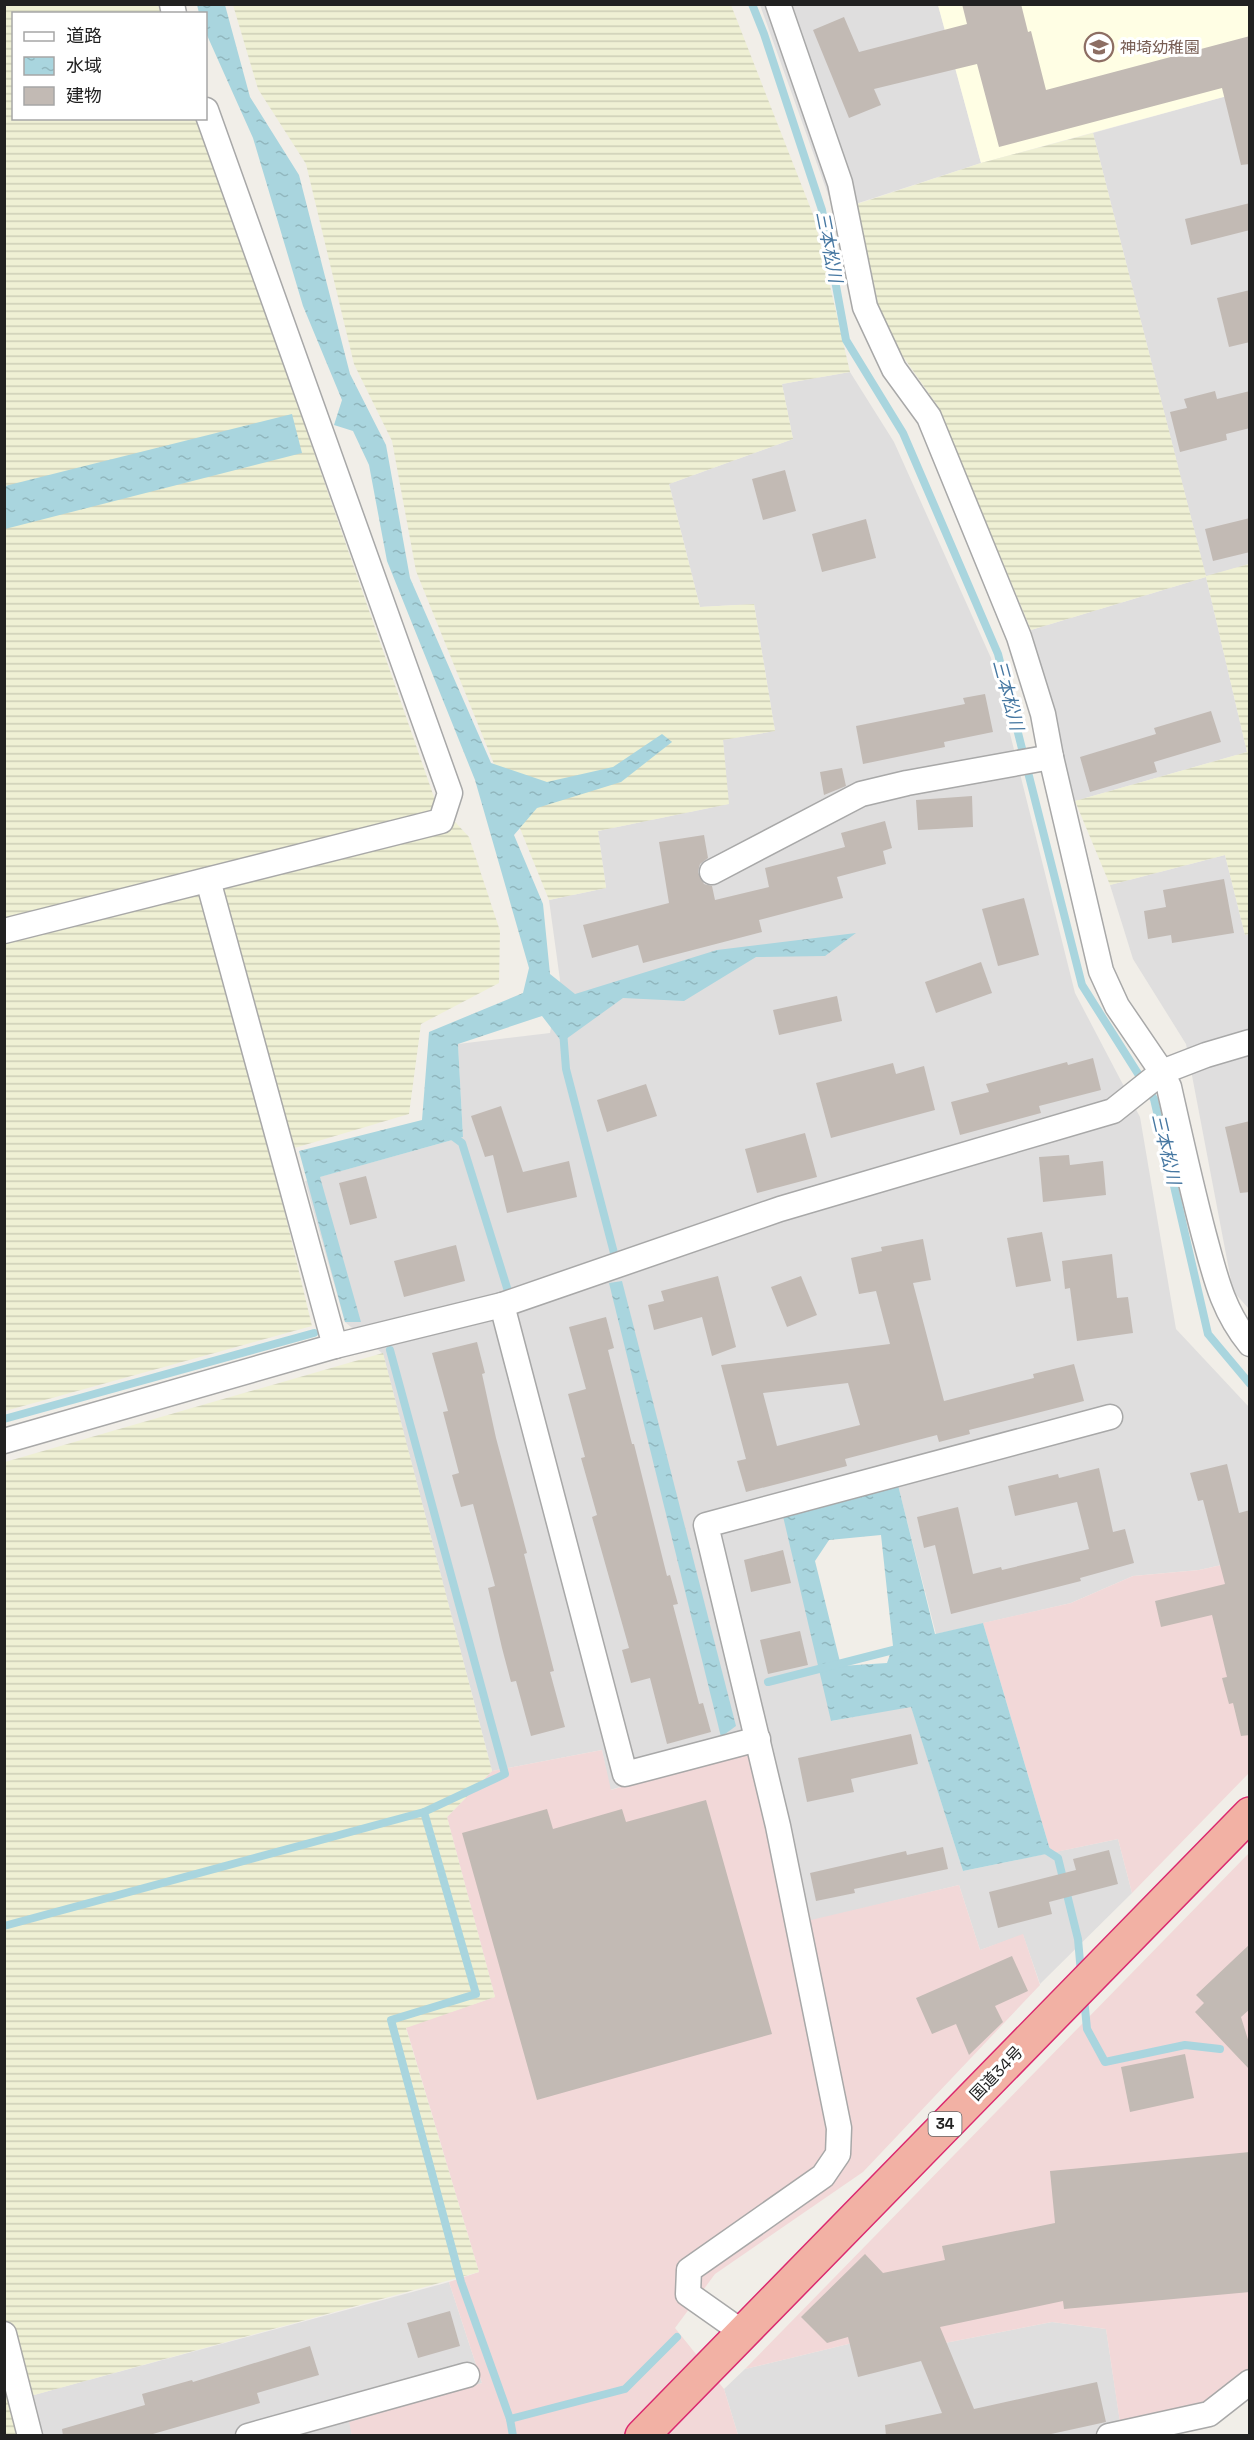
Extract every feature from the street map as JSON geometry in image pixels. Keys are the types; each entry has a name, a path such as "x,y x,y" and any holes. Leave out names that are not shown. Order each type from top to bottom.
{"highway":[{"name":"国道34号","path":"642,2436 1250,1814"}],"street":[{"path":"778,4 840,183 865,307 894,369 929,417 1019,636 1043,714 1101,971 1117,1006 1162,1072 1169,1087 1190,1185 1221,1296 1234,1325 1250,1344"},
{"path":"4,931 441,821 450,793 207,113"},
{"path":"712,872 861,795 907,783 1051,756"},
{"path":"208,880 335,1346"},
{"path":"4,1441 335,1346 502,1305 780,1209 1113,1111 1162,1072 1206,1055 1250,1042"},
{"path":"502,1305 626,1774 758,1739"},
{"path":"742,2332 688,2294 689,2270 823,2176 838,2154 839,2128 778,1826 705,1525 1110,1417"},
{"path":"4,2334 30,2436"},
{"path":"248,2436 468,2374"},
{"path":"1109,2436 1209,2414 1250,2382"}],"shaded area":[{"path":"5,5 164,5 166,12 12,12 12,120 198,120 435,800 469,837 500,931 499,983 421,1024 409,1114 271,1155 312,1326 5,1411"},
{"path":"233,5 731,5 814,217 850,372 782,384 793,439 669,484 700,607 754,604 775,731 723,740 729,804 598,831 606,888 549,900 416,571 392,441 354,364 306,164 258,89"},
{"path":"760,5 938,5 981,163 834,211"},
{"name":"神埼幼稚園","path":"938,5 1249,5 1249,90 981,163"},
{"path":"1249,90 1249,564 1206,577 1093,133"},
{"path":"1093,133 1206,576 1249,564 1249,934 1245,935 1225,855 1110,885 1075,801 1247,752 1206,577 1031,630 937,405 883,328 857,204 981,163"},
{"path":"850,372 894,442 991,658 1075,993 1140,1117 1176,1329 1249,1407 1249,1559 1199,1570 1133,1576 1071,1603 936,1634 897,1482 783,1512 832,1721 911,1706 963,1871 1118,1839 1132,1893 1040,1984 1023,1935 980,1950 959,1885 811,1921 769,1744 610,1790 602,1750 492,1771 383,1354 345,1322 305,1181 463,1137 458,1044 550,1033 560,980 549,900 606,888 598,831 728,804 723,740 775,731 754,604 700,607 669,484 793,439 782,384"},
{"path":"1206,577 1247,752 1075,801 1031,630"},
{"path":"1225,855 1245,935 1249,934 1249,1309 1233,1291 1186,1044 1133,959 1110,885"},
{"path":"383,1353 492,1771 447,1817 495,1997 406,2028 479,2272 9,2402 18,2435 5,2436 5,1462"},
{"path":"1249,1559 1249,1773 1132,1893 1118,1839 1051,1853 983,1623 1071,1603 1133,1576 1199,1570"},
{"path":"769,1744 811,1920 959,1885 980,1950 1023,1934 1040,1985 863,2172 715,2274 675,2328 724,2389 738,2435 352,2436 349,2422 482,2383 449,2282 479,2272 406,2027 495,1997 447,1817 492,1771 602,1750 611,1790"},
{"path":"1249,1853 1249,2382 1209,2414 1122,2436 1106,2329 1052,2322 914,2349 910,2329 745,2369"},
{"path":"449,2282 482,2383 350,2422 352,2436 18,2435 8,2402"},
{"path":"1052,2322 1106,2329 1122,2435 738,2435 724,2389 745,2369 910,2329 914,2349"}],"water":[{"path":"197,5 225,5 250,97 299,175 350,374 386,445 410,578 491,763 547,782 613,767 662,734 672,742 621,782 537,808 514,835 543,904 550,974 575,994 717,950 856,933 825,956 756,957 684,1001 623,998 562,1042 542,1016 458,1044 463,1137 320,1177 361,1322 345,1322 299,1151 422,1120 429,1032 523,993 529,968 475,780 387,561 369,465 353,431 334,425 342,400 303,306 253,138 207,35 207,12 199,12"},
{"path":"292,414 302,453 5,529 5,486"},
{"path":"622,1281 736,1726 721,1737 609,1283"},
{"path":"897,1481 935,1634 983,1623 1051,1853 963,1871 911,1707 831,1721 782,1512","holes":["881,1535 893,1646 887,1663 841,1666 815,1561 829,1540"]}],"building":[{"path":"962,4 1021,4 1028,32 1031,31 1046,90 1250,36 1250,164 1241,165 1222,88 999,147 977,64 874,89 881,105 849,118 813,30 844,17 859,52 967,24"},
{"path":"1250,203 1250,230 1191,245 1185,219"},
{"path":"1250,290 1250,342 1229,347 1217,298"},
{"path":"1215,391 1217,399 1250,391 1250,428 1226,434 1227,440 1180,452 1170,412 1187,408 1184,399"},
{"path":"785,470 796,511 763,520 752,479"},
{"path":"1250,518 1250,552 1213,561 1205,529"},
{"path":"866,519 876,558 822,572 812,534"},
{"path":"985,694 993,732 944,742 945,747 863,764 856,726 965,704 963,698"},
{"path":"1211,711 1221,742 1154,762 1157,772 1090,792 1080,757 1156,734 1154,728"},
{"path":"842,768 846,786 824,795 820,772"},
{"path":"972,796 973,827 918,830 916,800"},
{"path":"885,821 892,848 883,851 886,864 837,877 843,898 759,920 762,932 643,963 638,945 592,958 583,925 669,903 659,842 704,835 708,858 700,864 698,872 704,884 712,886 715,900 769,887 765,868 845,847 841,833"},
{"path":"1224,879 1234,933 1172,943 1171,935 1148,939 1144,911 1166,907 1163,890"},
{"path":"1024,898 1039,955 998,966 982,909"},
{"path":"981,962 992,993 936,1013 925,982"},
{"path":"837,996 842,1021 779,1035 773,1010"},
{"path":"1093,1058 1101,1090 1039,1106 1041,1113 960,1135 951,1102 989,1092 986,1084 1067,1062 1068,1065"},
{"path":"893,1063 896,1074 924,1066 935,1110 831,1138 816,1083"},
{"path":"646,1084 657,1116 607,1132 597,1100"},
{"path":"501,1106 523,1172 569,1161 577,1197 507,1213 493,1155 485,1157 471,1116"},
{"path":"1250,1121 1250,1192 1240,1193 1225,1127"},
{"path":"805,1133 817,1177 757,1193 745,1149"},
{"path":"1069,1155 1070,1165 1103,1161 1106,1195 1043,1202 1039,1157"},
{"path":"366,1176 377,1218 350,1225 339,1183"},
{"path":"1042,1232 1051,1281 1016,1287 1007,1238"},
{"path":"923,1239 931,1280 913,1283 944,1401 1034,1378 1033,1374 1074,1364 1084,1401 969,1430 970,1434 939,1442 937,1435 845,1459 847,1466 746,1492 737,1461 746,1459 721,1365 890,1344 876,1291 859,1294 851,1258 882,1251 881,1247","holes":["848,1383 860,1425 777,1446 763,1393"]},
{"path":"456,1245 465,1281 404,1297 394,1261"},
{"path":"1112,1254 1117,1298 1128,1297 1133,1333 1077,1341 1070,1288 1065,1289 1062,1261"},
{"path":"718,1276 736,1347 712,1356 702,1317 654,1330 648,1305 664,1301 661,1291"},
{"path":"801,1276 817,1315 787,1327 771,1287"},
{"path":"606,1317 614,1348 608,1350 667,1576 670,1575 678,1604 673,1605 699,1704 703,1703 711,1732 667,1744 650,1678 631,1683 622,1650 629,1648 592,1517 597,1515 581,1458 585,1457 568,1394 586,1389 569,1327"},
{"path":"477,1342 485,1373 482,1374 496,1438 527,1553 524,1554 554,1671 550,1672 565,1727 531,1736 516,1681 511,1682 502,1648 488,1588 495,1586 473,1504 461,1507 452,1475 459,1473 443,1412 448,1411 432,1353"},
{"path":"1227,1464 1239,1513 1250,1510 1250,1735 1241,1736 1233,1703 1229,1704 1222,1678 1227,1677 1212,1615 1161,1627 1155,1601 1225,1584 1203,1500 1198,1501 1190,1473"},
{"path":"1099,1468 1113,1532 1125,1529 1134,1563 1080,1578 1081,1581 951,1614 935,1545 924,1548 917,1517 958,1507 973,1574 1001,1567 1002,1570 1089,1549 1077,1502 1015,1516 1008,1486 1058,1474 1059,1478"},
{"path":"783,1550 791,1583 751,1592 744,1560"},
{"path":"800,1631 808,1665 768,1674 760,1640"},
{"path":"911,1734 918,1764 851,1779 854,1792 807,1802 798,1758"},
{"path":"706,1800 772,2034 537,2100 462,1833 547,1809 553,1829 622,1809 626,1822"},
{"path":"943,1847 948,1869 854,1889 855,1893 816,1901 810,1873 906,1851 907,1855"},
{"path":"1109,1850 1118,1884 1049,1902 1052,1914 998,1928 989,1892 1076,1870 1073,1859"},
{"path":"1250,1944 1250,2009 1241,2017 1250,2046 1250,2070 1195,2012 1204,2003 1196,1995"},
{"path":"1012,1956 1028,1991 995,2006 1003,2022 969,2055 956,2024 932,2034 916,1998"},
{"path":"1185,2054 1194,2098 1130,2112 1121,2067"},
{"path":"1250,2152 1250,2292 1064,2309 1063,2301 940,2327 974,2409 1097,2382 1106,2422 1042,2436 886,2436 885,2425 942,2413 921,2361 858,2377 848,2337 827,2343 801,2317 865,2254 883,2273 945,2260 942,2246 1055,2223 1050,2171"},
{"path":"450,2311 460,2346 418,2358 407,2323"},
{"path":"310,2346 319,2375 257,2393 260,2403 146,2436 63,2436 62,2429 145,2405 142,2394 192,2380 193,2382"}],"waterway":[{"name":"三本松川","path":"752,4 822,210 846,340 903,433 998,654 1082,985 1154,1099 1208,1334 1250,1384"},
{"path":"563,1031 566,1069 614,1253"},
{"path":"447,1132 462,1143 508,1291"},
{"path":"4,1419 314,1333"},
{"path":"390,1350 505,1774 424,1812 476,1994 391,2020 461,2282 510,2419 513,2436"},
{"path":"768,1682 901,1648"},
{"path":"4,1926 424,1812"},
{"path":"1043,1846 1058,1858 1078,1939 1081,1973"},
{"path":"1084,1998 1087,2029 1105,2062 1185,2045 1220,2049"},
{"path":"510,2419 625,2389 677,2337"}],"place":[{"name":"神埼幼稚園","path":"1099,47"}]}
